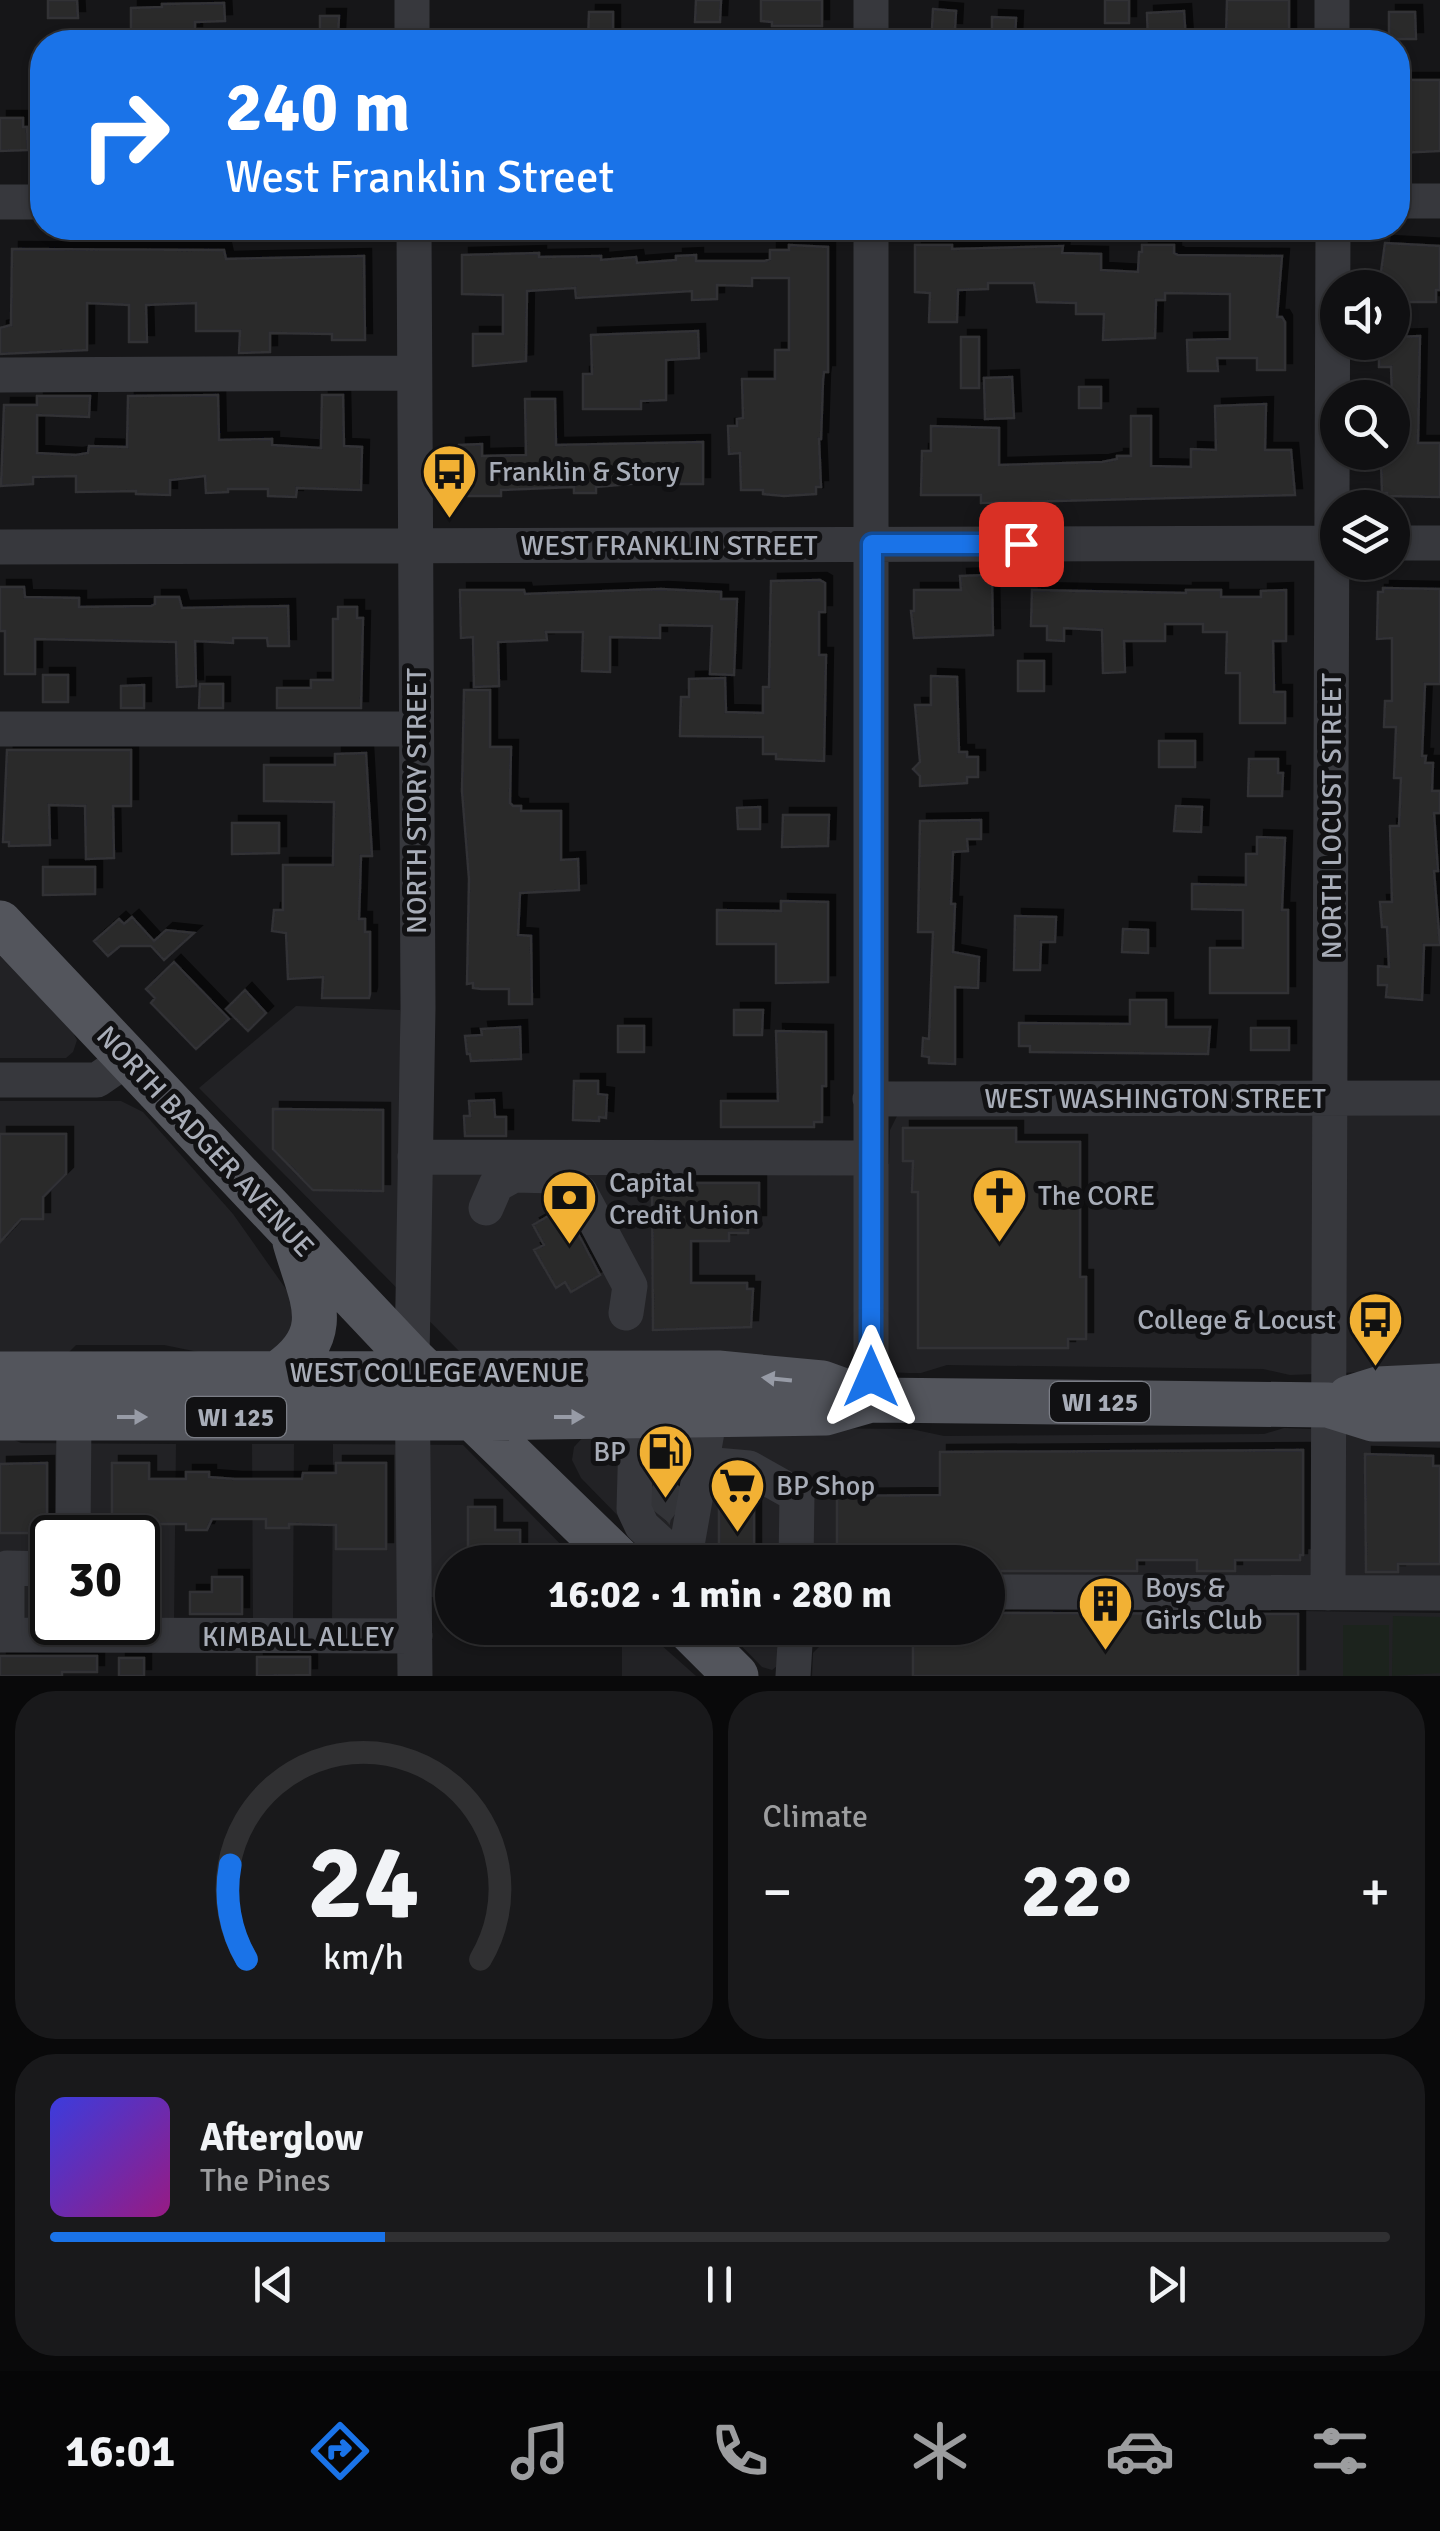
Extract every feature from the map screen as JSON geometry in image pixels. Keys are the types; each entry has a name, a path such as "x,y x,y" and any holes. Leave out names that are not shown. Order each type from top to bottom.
{"main road":[{"name":"NORTH BADGER AVENUE","path":"0,923 293,1235 416,1381"},
{"path":"281,1371 308,1347 315,1323 293,1235"},
{"name":"WEST COLLEGE AVENUE","path":"0,1374 281,1371 416,1381 471,1418 640,1459 710,1415 826,1413 871,1400 1328,1404 1378,1389 1440,1386"},
{"name":"WEST COLLEGE AVENUE","path":"0,1418 74,1418 416,1381 718,1372 822,1383 871,1400"},
{"name":"WEST COLLEGE AVENUE","path":"1328,1404 1373,1419 1440,1420"},
{"path":"471,1418 603,1545"},
{"path":"705,1645 736,1676"}],"street":[{"path":"412,0 412,30"},
{"path":"871,0 871,30"},
{"path":"1332,0 1332,30"},
{"path":"1410,200 1440,200"},
{"path":"0,202 30,202"},
{"name":"NORTH STORY STREET","path":"414,240 415,1676"},
{"path":"871,1400 872,240"},
{"name":"NORTH LOCUST STREET","path":"1333,240 1335,490"},
{"path":"0,375 414,373"},
{"path":"1410,543 1440,542"},
{"name":"WEST FRANKLIN STREET","path":"0,547 1320,543"},
{"name":"NORTH LOCUST STREET","path":"1328,1593 1335,580"},
{"path":"0,729 416,728"},
{"path":"0,1080 97,1080 130,1058"},
{"name":"WEST WASHINGTON STREET","path":"870,1099 1440,1098"},
{"path":"416,1157 870,1158"},
{"path":"486,1208 496,1184 514,1175 556,1176 580,1192 630,1286 626,1314"},
{"path":"683,1545 686,1514 701,1465 710,1415"},
{"path":"73,1515 74,1418"},
{"path":"663,1545 642,1526 634,1509 640,1459 749,1468 797,1495 796,1545"},
{"path":"3,1635 8,1568 30,1568"},
{"path":"1005,1592 1440,1592"},
{"name":"KIMBALL ALLEY","path":"160,1631 415,1636"},
{"name":"KIMBALL ALLEY","path":"3,1635 30,1633"},
{"path":"794,1676 795,1645"}],"shaded area":[{"path":"0,956 71,1029 77,1040 66,1058 0,1058"},
{"path":"296,1006 400,1010 400,1162 889,1164 890,1130 897,1116 1440,1113 1440,1369 1290,1375 1263,1369 947,1365 908,1373 460,1352 199,1088"},
{"path":"0,1101 121,1101 143,1112 233,1214 293,1299 300,1319 277,1352 218,1356 164,1345 76,1345 69,1352 0,1358"},
{"path":"796,1428 911,1429 944,1436 1264,1434 1284,1428 1440,1434 1440,1584 1005,1581 1005,1545 646,1545 581,1478 572,1460 574,1447 584,1436"},
{"path":"0,1433 21,1443 176,1444 174,1625 160,1625 160,1515 30,1515 30,1626 0,1626"},
{"path":"252,1444 294,1444 293,1624 253,1624"},
{"path":"333,1444 463,1445 561,1545 435,1545 435,1597 402,1597 401,1623 332,1623"},
{"name":"Boys & Girls Club","path":"1299,1599 1299,1611 1440,1613 1440,1676 812,1676 813,1653 821,1645 1005,1645 1005,1600"},
{"path":"1393,1616 1440,1617 1440,1673 1392,1676"},
{"path":"1343,1625 1389,1625 1389,1676 1343,1676"},
{"path":"622,1645 661,1645 696,1676 622,1676"},
{"path":"741,1645 775,1645 780,1651 776,1667 762,1667"}],"building":[{"path":"48,0 77,0 78,18 48,18"},
{"path":"696,0 721,0 720,22 695,22"},
{"path":"761,0 822,0 822,26 772,26 772,22 761,21"},
{"path":"1105,0 1129,0 1129,23 1105,23"},
{"path":"1227,0 1289,0 1289,30 1226,30"},
{"path":"224,3 225,21 195,22 195,30 131,30 131,8"},
{"path":"933,9 956,11 955,30 932,29"},
{"path":"1184,11 1185,30 1148,30 1147,13"},
{"path":"589,12 613,12 613,30 588,30"},
{"path":"1389,12 1415,12 1416,39 1410,39 1410,30 1389,30"},
{"path":"320,16 339,16 338,30 320,30"},
{"path":"992,17 1016,18 1016,30 992,30"},
{"path":"1410,80 1440,80 1440,151 1410,152"},
{"path":"0,118 23,118 28,150 0,151"},
{"path":"1385,243 1440,246 1440,290 1436,290 1436,302 1410,302 1410,270 1381,270"},
{"path":"789,245 828,247 828,372 824,372 819,439 821,487 816,487 816,494 784,496 763,494 763,490 741,490 740,453 729,454 728,426 737,426 737,419 743,418 742,379 775,379 775,350 789,350 789,278 752,278 752,286 717,285 717,299 692,300 692,291 576,298 575,288 527,291 526,361 473,366 473,334 503,334 503,295 462,294 462,255 539,253 539,257 601,256 601,260 636,257 637,263 696,255 696,261 765,261 770,259 770,250 789,250"},
{"path":"915,245 952,245 952,249 1063,246 1062,253 1101,254 1101,270 1138,272 1142,245 1174,245 1178,255 1282,256 1277,317 1285,322 1285,370 1257,370 1257,358 1217,358 1218,371 1188,371 1187,340 1230,339 1230,294 1165,293 1165,300 1156,300 1155,338 1103,340 1104,314 1076,314 1076,303 1037,302 1034,283 988,283 988,289 958,290 957,322 929,322 930,293 915,292"},
{"path":"12,249 224,250 226,259 364,256 365,340 332,340 332,334 270,333 270,352 239,353 240,331 196,331 196,303 146,305 147,342 129,342 129,305 87,303 87,350 0,354 0,328 11,325"},
{"path":"698,331 699,358 666,360 666,400 641,401 641,409 583,409 583,374 592,374 591,335"},
{"path":"1410,336 1420,336 1418,443 1440,443 1440,497 1410,496 1410,490 1382,490 1381,470 1410,470 1410,380 1391,380 1391,367 1379,367 1379,360 1410,360"},
{"path":"961,337 979,337 979,388 961,388"},
{"path":"1012,377 1014,418 985,419 984,378"},
{"path":"1079,387 1101,387 1101,408 1079,408"},
{"path":"218,395 219,440 272,439 272,445 321,448 322,395 343,395 344,446 362,447 361,490 297,488 296,497 268,496 268,489 206,493 205,476 170,480 170,495 76,492 76,476 33,477 33,484 1,486 4,405 37,405 37,396 90,396 89,417 37,415 37,453 76,455 88,453 89,446 127,447 128,396"},
{"path":"525,399 555,399 556,445 703,442 703,484 675,484 675,480 596,487 596,493 574,493 574,487 501,490 501,496 456,496 459,445 482,444 482,456 526,455"},
{"path":"1266,404 1265,450 1291,450 1295,495 981,503 981,495 921,495 922,451 931,451 931,426 999,428 999,465 1102,462 1131,456 1131,416 1151,416 1151,466 1191,467 1191,449 1216,450 1215,406"},
{"path":"986,575 986,579 992,579 993,635 914,638 914,590 961,590 960,576"},
{"path":"771,581 825,583 825,612 819,612 819,655 826,655 824,761 776,759 776,754 763,754 763,737 680,736 681,697 689,697 689,679 725,678 726,712 763,713 763,687 769,687"},
{"path":"0,587 24,587 25,597 79,598 79,607 151,606 155,597 179,597 182,608 288,606 289,646 268,646 267,638 233,638 233,643 195,641 196,686 177,687 176,642 35,639 35,674 5,674"},
{"path":"1383,588 1440,589 1440,684 1425,684 1422,756 1426,756 1425,763 1433,763 1432,791 1440,791 1440,813 1434,813 1438,871 1434,871 1440,945 1424,945 1422,1000 1386,997 1387,985 1378,985 1378,966 1389,967 1387,927 1382,927 1380,902 1392,902 1390,826 1399,826 1401,778 1394,778 1396,727 1384,727 1385,701 1392,701 1392,638 1377,639 1378,592 1383,592"},
{"path":"661,589 721,592 721,599 737,599 734,675 710,674 712,626 660,625 660,638 610,637 610,672 582,671 583,632 546,632 547,640 498,642 499,686 474,687 473,637 461,638 460,590 524,590 525,594"},
{"path":"1032,590 1221,590 1221,597 1261,597 1261,591 1286,590 1286,641 1273,641 1274,692 1285,692 1285,723 1240,723 1240,673 1226,673 1227,632 1203,632 1203,624 1165,624 1165,641 1124,641 1125,672 1103,673 1102,630 1064,628 1064,641 1047,640 1047,626 1031,626"},
{"path":"338,607 357,607 357,618 363,618 361,708 277,708 277,688 311,688 311,680 333,680 333,619 338,619"},
{"path":"1018,661 1044,661 1044,691 1018,691"},
{"path":"43,675 68,675 68,702 43,702"},
{"path":"931,676 957,677 959,752 978,757 978,777 967,777 967,783 920,786 920,776 913,769 920,762 915,705 931,705"},
{"path":"200,684 223,684 223,708 199,708"},
{"path":"144,685 144,708 121,708 121,686"},
{"path":"464,690 490,690 490,747 511,747 510,803 521,806 521,811 561,811 561,860 578,859 579,890 520,893 518,935 531,936 532,1004 509,1004 509,989 481,989 467,984 469,879 462,791"},
{"path":"1159,741 1195,741 1195,767 1159,767"},
{"path":"7,750 131,750 131,806 113,806 114,858 86,859 85,806 49,805 50,845 9,846 9,842 3,842"},
{"path":"366,753 372,856 361,856 359,919 365,919 365,932 370,932 370,994 369,998 322,998 323,977 288,979 286,933 272,931 274,910 283,910 283,865 333,865 334,802 264,801 264,765 335,765 335,754"},
{"path":"1249,759 1278,759 1278,773 1283,773 1282,796 1248,796"},
{"path":"1176,806 1202,807 1201,832 1174,831"},
{"path":"760,807 760,829 738,829 737,808"},
{"path":"783,815 829,815 828,846 782,847"},
{"path":"981,820 981,839 967,839 968,851 953,852 951,904 955,904 953,952 979,957 978,988 955,987 955,1064 929,1063 929,1057 922,1056 923,1038 929,1039 933,932 918,932 920,821"},
{"path":"232,823 279,823 279,853 232,854"},
{"path":"1257,837 1285,838 1282,910 1288,910 1288,993 1210,993 1210,948 1243,948 1243,910 1192,909 1192,884 1246,885 1246,854 1257,854"},
{"path":"43,867 95,867 95,894 43,895"},
{"path":"781,901 828,902 828,982 776,983 776,944 717,944 717,910 781,911"},
{"path":"1015,916 1056,917 1055,942 1041,942 1040,970 1014,970"},
{"path":"132,917 154,941 166,930 194,933 164,960 151,946 120,946 108,956 94,941 119,919 124,924"},
{"path":"1123,929 1148,930 1148,953 1122,952"},
{"path":"174,962 229,1019 196,1049 151,1003 155,998 146,989"},
{"path":"245,990 266,1013 248,1031 226,1009"},
{"path":"1130,1000 1166,1000 1166,1027 1210,1027 1208,1054 1030,1052 1030,1046 1019,1046 1019,1023 1130,1024"},
{"path":"734,1010 763,1010 762,1035 734,1035"},
{"path":"618,1026 644,1026 644,1052 618,1052"},
{"path":"520,1027 521,1059 471,1061 465,1036 482,1035 481,1029"},
{"path":"1251,1028 1289,1028 1289,1050 1251,1050"},
{"path":"776,1031 826,1032 822,1122 814,1122 814,1127 721,1127 721,1101 778,1101"},
{"path":"574,1081 598,1081 598,1094 607,1095 606,1118 573,1120"},
{"path":"494,1100 495,1117 506,1117 506,1136 465,1136 464,1116 470,1116 469,1101"},
{"path":"273,1109 383,1110 383,1191 313,1190 273,1149"},
{"name":"The CORE","path":"903,1128 1016,1128 1016,1142 1080,1142 1080,1277 1086,1277 1086,1339 1068,1339 1068,1348 918,1348 918,1192 912,1192 913,1161 903,1161"},
{"path":"0,1134 66,1134 66,1174 43,1197 43,1219 21,1219 0,1242"},
{"path":"652,1183 759,1183 759,1222 748,1222 748,1233 729,1233 729,1241 691,1241 691,1283 747,1283 747,1289 753,1289 751,1327 653,1330"},
{"name":"Capital Credit Union","path":"564,1207 600,1275 571,1292 565,1282 556,1288 534,1250 544,1245 533,1225"},
{"path":"1303,1450 1303,1555 1300,1560 1235,1560 1235,1571 1197,1571 1197,1560 1137,1560 1137,1571 1005,1571 1005,1545 837,1545 837,1496 940,1495 940,1452"},
{"path":"1365,1454 1433,1456 1433,1466 1440,1466 1440,1564 1398,1564 1398,1572 1366,1572"},
{"path":"47,1463 47,1515 30,1515 30,1533 0,1533 0,1464"},
{"path":"112,1463 149,1463 149,1479 186,1479 186,1472 209,1472 209,1477 235,1479 302,1479 303,1473 336,1473 336,1463 386,1463 386,1549 336,1549 336,1525 289,1524 289,1528 266,1528 266,1519 212,1519 207,1530 186,1530 186,1524 160,1524 160,1515 112,1515"},
{"path":"656,1481 676,1483 669,1522 655,1505"},
{"name":"BP Shop","path":"719,1505 754,1505 754,1545 719,1545"},
{"path":"468,1507 495,1507 495,1530 520,1530 520,1545 468,1545"},
{"path":"212,1577 242,1577 242,1614 190,1614 190,1592 212,1592"},
{"name":"Boys & Girls Club","path":"1005,1613 1298,1614 1298,1676 913,1676 913,1645 1005,1645"},
{"path":"0,1656 97,1656 97,1672 0,1676"},
{"path":"257,1657 310,1657 310,1675 257,1676"},
{"path":"119,1658 144,1658 144,1676 119,1676"}],"tunnel":[{"path":"652,1487 680,1509"}],"place":[{"name":"Franklin & Story","path":"449,520"},
{"name":"The CORE","path":"999,1244"},
{"name":"Capital Credit Union","path":"570,1247"},
{"name":"College & Locust","path":"1375,1368"},
{"name":"BP","path":"665,1500"},
{"name":"BP Shop","path":"737,1534"},
{"name":"Boys & Girls Club","path":"1106,1652"}],"route":[{"path":"871,1377 872,544 1021,544"}]}
